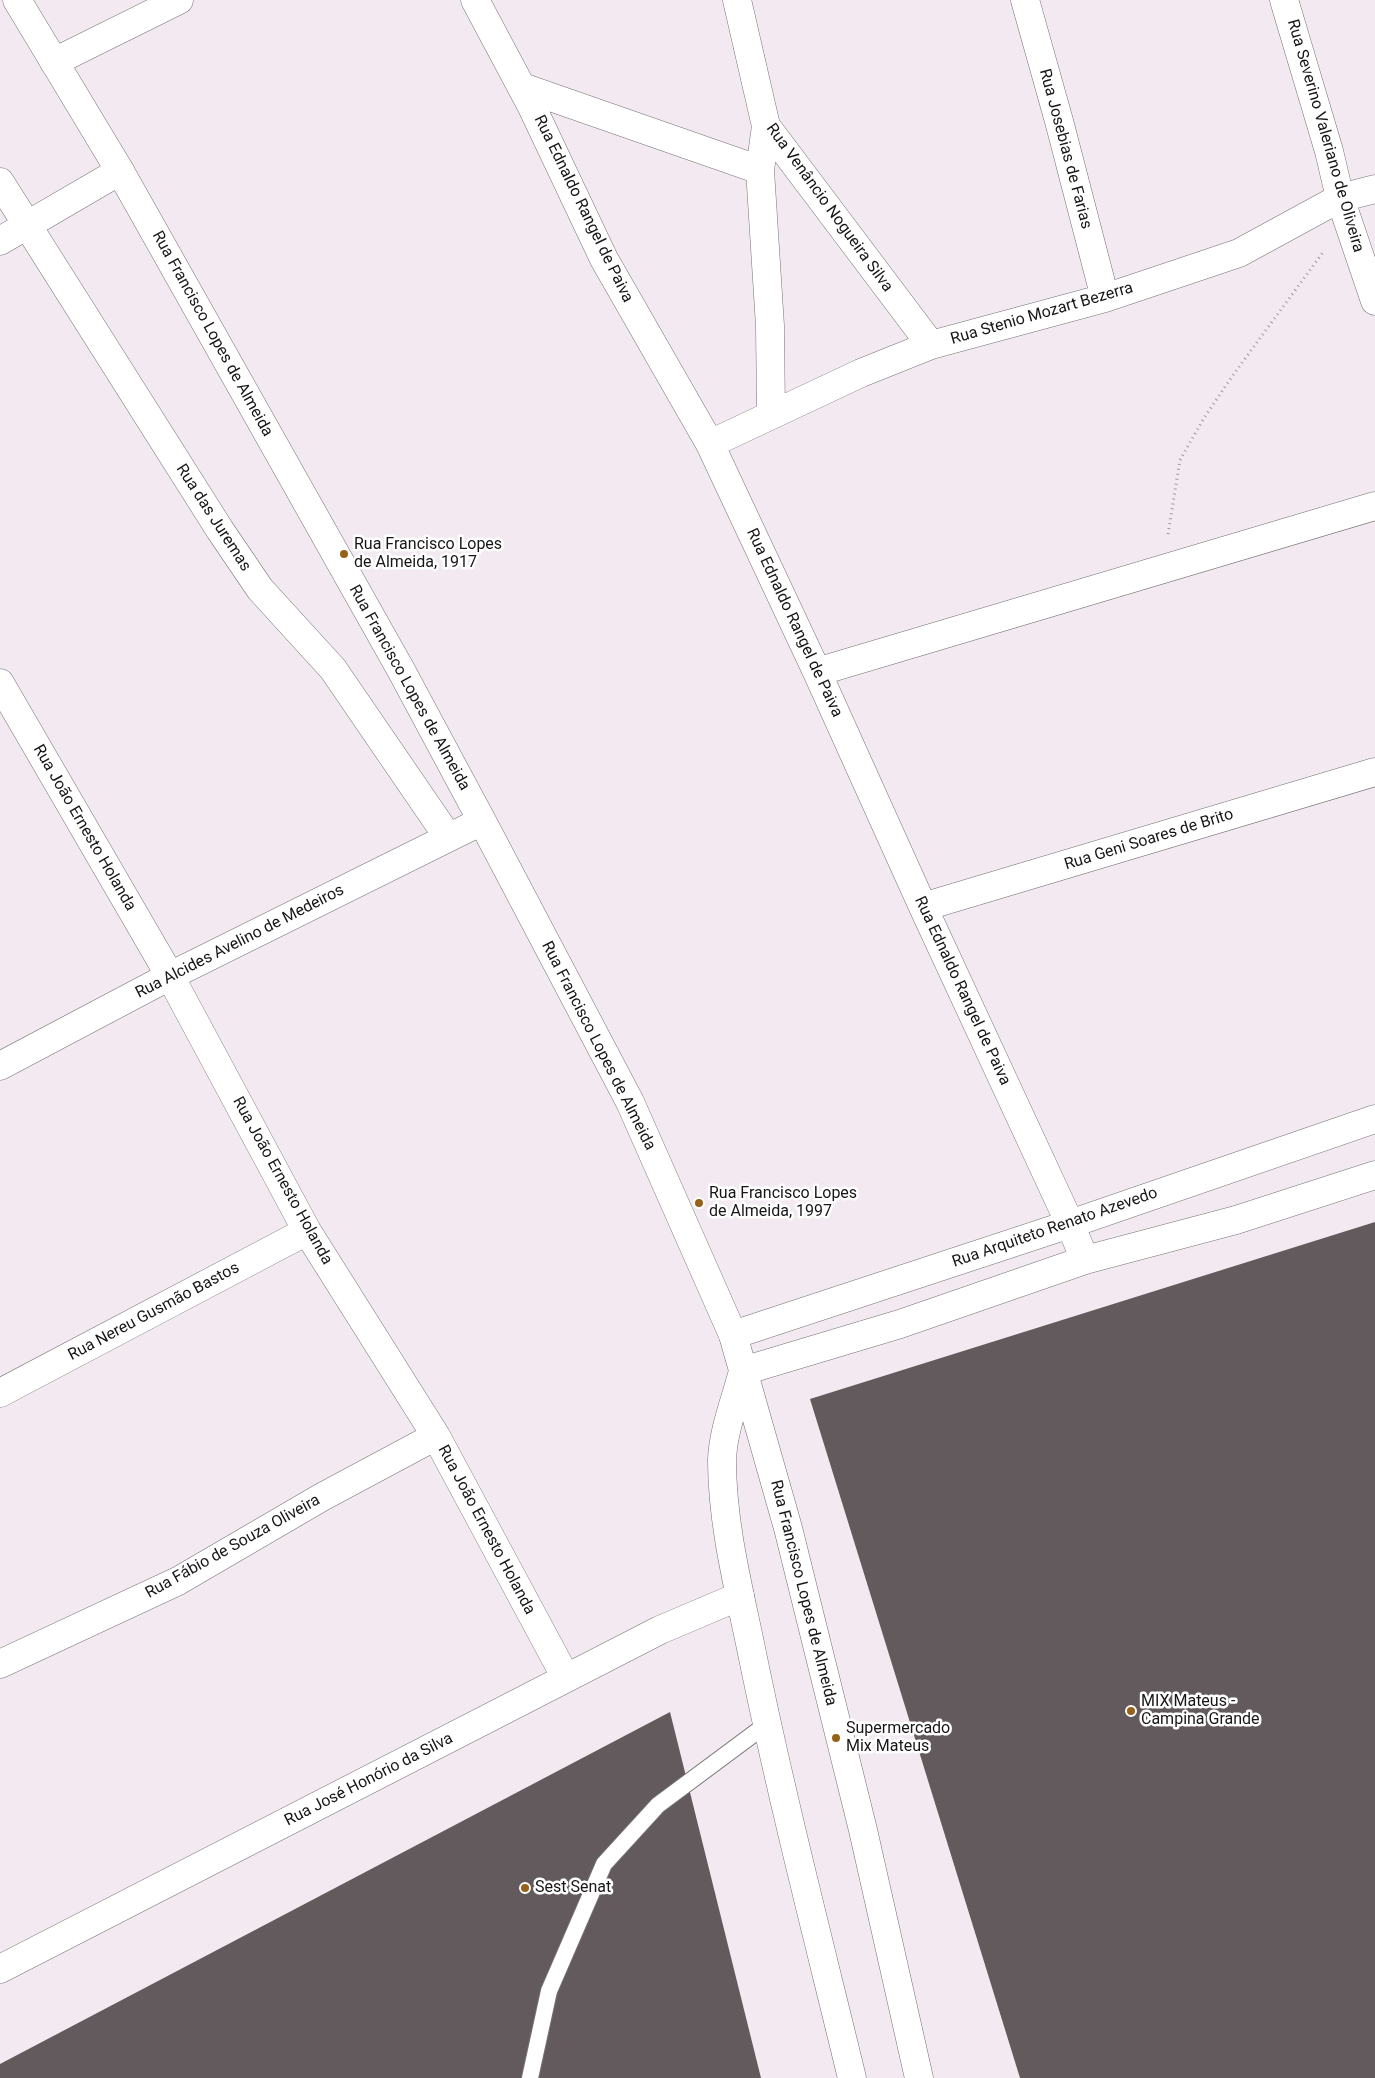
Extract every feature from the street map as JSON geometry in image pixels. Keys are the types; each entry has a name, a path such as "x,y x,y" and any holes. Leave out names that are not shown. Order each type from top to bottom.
{"street":[{"name":"Rua Francisco Lopes de Almeida","path":"17,0 120,171 396,662 482,821 630,1102 733,1335 793,1547 863,1830 919,2078"},
{"path":"54,62 179,0"},
{"name":"Rua Ednaldo Rangel de Paiva","path":"475,0 522,87 604,259 710,444 817,672 1085,1260"},
{"name":"Rua Venâncio Nogueira Silva","path":"736,0 766,126 931,345"},
{"name":"Rua Josebias de Farias","path":"1025,0 1105,298"},
{"name":"Rua Severino Valeriano de Oliveira","path":"1284,0 1329,151 1344,209 1375,301"},
{"path":"522,87 760,170"},
{"path":"766,126 760,170 770,326 771,415"},
{"path":"0,242 120,171"},
{"name":"Rua das Juremas","path":"0,182 26,226 220,530 260,589 333,669 448,837"},
{"name":"Rua Stenio Mozart Bezerra","path":"710,444 861,373 931,345 1105,298 1239,253 1344,209 1375,189"},
{"path":"817,672 1375,506"},
{"name":"Rua João Ernesto Holanda","path":"0,682 170,976 307,1231 436,1436 566,1678"},
{"name":"Rua Geni Soares de Brito","path":"923,907 1375,772"},
{"name":"Rua Alcides Avelino de Medeiros","path":"0,1066 170,976 482,821"},
{"name":"Rua Arquiteto Renato Azevedo","path":"733,1335 1070,1224 1375,1119"},
{"path":"852,2078 767,1724 730,1544 723,1490 722,1457 743,1371 900,1324 1085,1260 1236,1220 1375,1175"},
{"name":"Rua Nereu Gusmão Bastos","path":"0,1393 307,1231"},
{"name":"Rua Fábio de Souza Oliveira","path":"0,1664 178,1581 322,1497 436,1436"},
{"name":"Rua José Honório da Silva","path":"0,1969 660,1630 740,1596"}],"lane":[{"path":"530,2078 549,1991 604,1864 658,1805 767,1724"}],"path":[{"path":"1162,569 1180,460 1204,418 1344,209"}],"building":[{"path":"1375,1222 1375,2078 1020,2078 810,1399"},
{"name":"Sest Senat","path":"670,1712 761,2078 0,2078 0,2064"}],"place":[{"name":"Rua Francisco Lopes de Almeida, 1917","path":"344,554"},
{"name":"Rua Francisco Lopes de Almeida, 1997","path":"699,1203"},
{"name":"MIX Mateus - Campina Grande","path":"1131,1711"},
{"name":"Supermercado Mix Mateus","path":"836,1738"},
{"name":"Sest Senat","path":"525,1888"}]}
